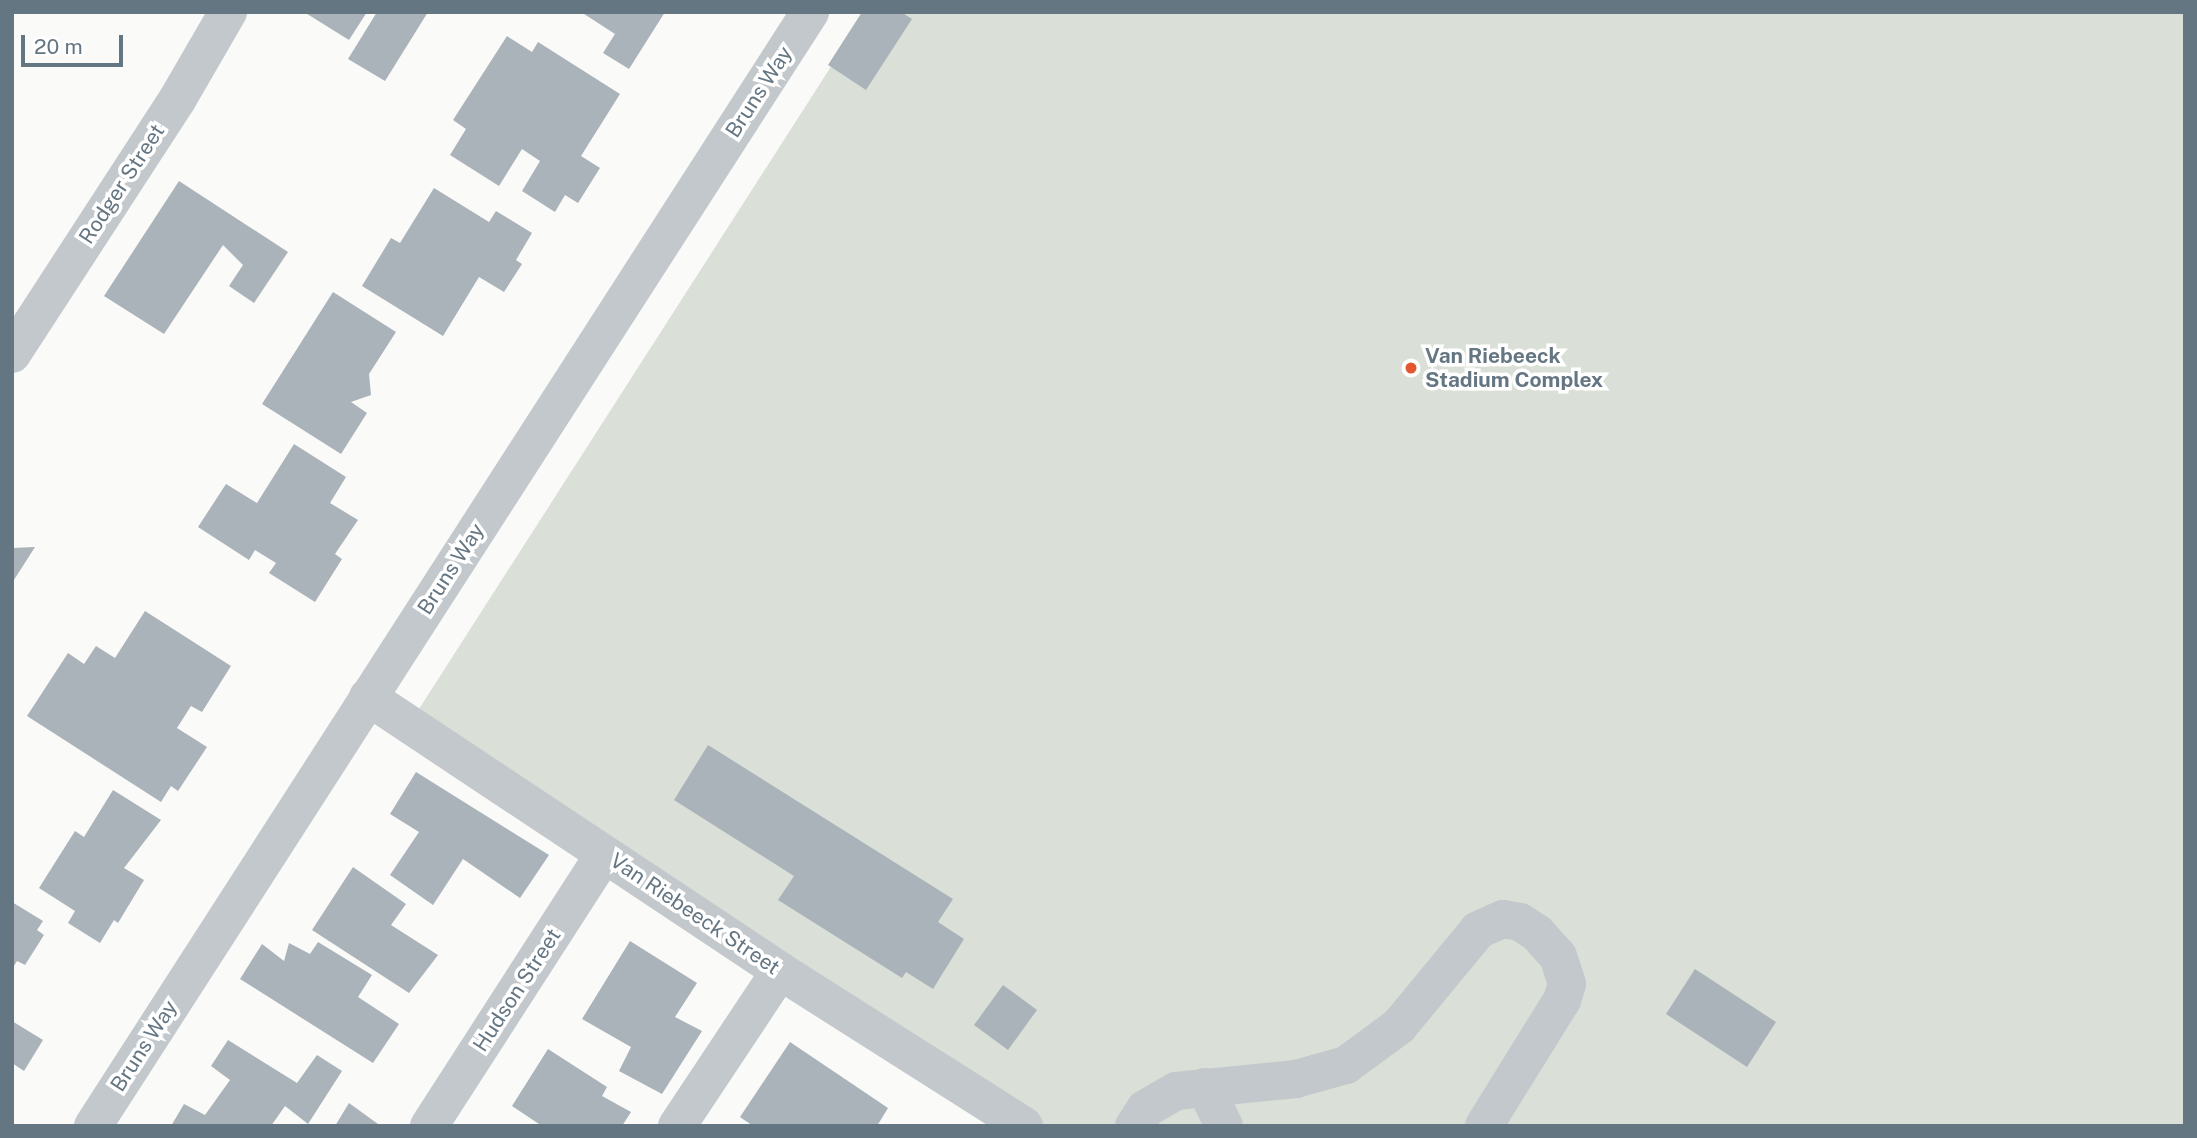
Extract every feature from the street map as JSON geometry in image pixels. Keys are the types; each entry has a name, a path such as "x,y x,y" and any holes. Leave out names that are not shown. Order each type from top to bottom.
{"street":[{"name":"Rodger Street","path":"12,354 177,100 228,12"},
{"name":"Bruns Way","path":"101,1123 368,698 810,12"},
{"name":"Van Riebeeck Street","path":"368,698 780,971 1024,1126"},
{"name":"Hudson Street","path":"429,1126 604,854"},
{"path":"1134,1126 1158,1100 1205,1087 1296,1079 1346,1065 1399,1026 1478,930 1503,919 1520,922 1537,933 1558,956 1567,984 1562,1000 1484,1126"},
{"path":"677,1126 780,971"},
{"path":"1205,1087 1224,1126"}],"shaded area":[{"name":"Van Riebeeck Stadium Complex","path":"866,12 2185,12 2185,1126 1034,1126 410,723"}],"building":[{"path":"304,12 367,12 349,40"},
{"path":"377,12 428,12 385,81 348,59"},
{"path":"581,12 665,12 629,69 603,53 615,34"},
{"path":"862,12 901,12 912,19 866,90 828,65"},
{"path":"507,36 532,52 538,42 620,94 581,156 600,168 578,203 565,195 555,212 522,191 540,161 522,149 499,186 450,155 466,129 453,120"},
{"path":"179,181 288,252 254,303 229,286 243,265 223,245 164,334 104,296"},
{"path":"434,188 489,222 496,211 532,233 516,260 522,264 504,292 479,277 443,336 362,286 391,238 400,243"},
{"path":"333,292 396,332 369,374 371,395 351,402 367,413 341,454 262,404"},
{"path":"294,444 346,477 330,503 358,520 335,554 342,559 315,602 269,573 276,563 255,550 249,560 198,527 226,484 257,503"},
{"path":"35,547 12,583 12,548"},
{"path":"145,611 231,666 202,712 191,706 177,728 207,747 178,791 171,786 161,802 27,716 68,653 84,664 96,646 115,658"},
{"path":"708,745 953,899 938,922 964,939 933,989 906,972 902,978 778,900 794,876 674,800"},
{"path":"416,772 549,855 520,898 463,859 433,905 390,875 419,832 390,814"},
{"path":"113,790 161,820 124,868 144,880 118,923 114,920 100,943 68,923 75,911 39,888 75,831 84,837"},
{"path":"353,867 406,904 391,925 438,955 409,993 312,930"},
{"path":"12,902 43,921 37,930 44,935 25,965 17,961 12,969"},
{"path":"630,941 697,983 675,1017 702,1031 662,1094 619,1071 631,1047 582,1019"},
{"path":"318,942 372,975 358,997 399,1024 373,1063 240,979 262,944 284,961 289,943 310,954"},
{"path":"1695,969 1776,1022 1747,1067 1666,1014"},
{"path":"1003,985 1037,1010 1008,1050 974,1025"},
{"path":"12,1021 43,1040 24,1071 12,1063"},
{"path":"228,1040 297,1083 317,1055 342,1071 308,1124 285,1106 271,1126 171,1126 184,1104 205,1115 230,1080 211,1066"},
{"path":"790,1042 888,1108 877,1126 753,1126 740,1117"},
{"path":"548,1049 607,1087 602,1096 631,1112 622,1126 542,1126 512,1106"},
{"path":"349,1103 378,1124 377,1126 335,1126"}],"place":[{"name":"Van Riebeeck Stadium Complex","path":"1411,368"}]}
